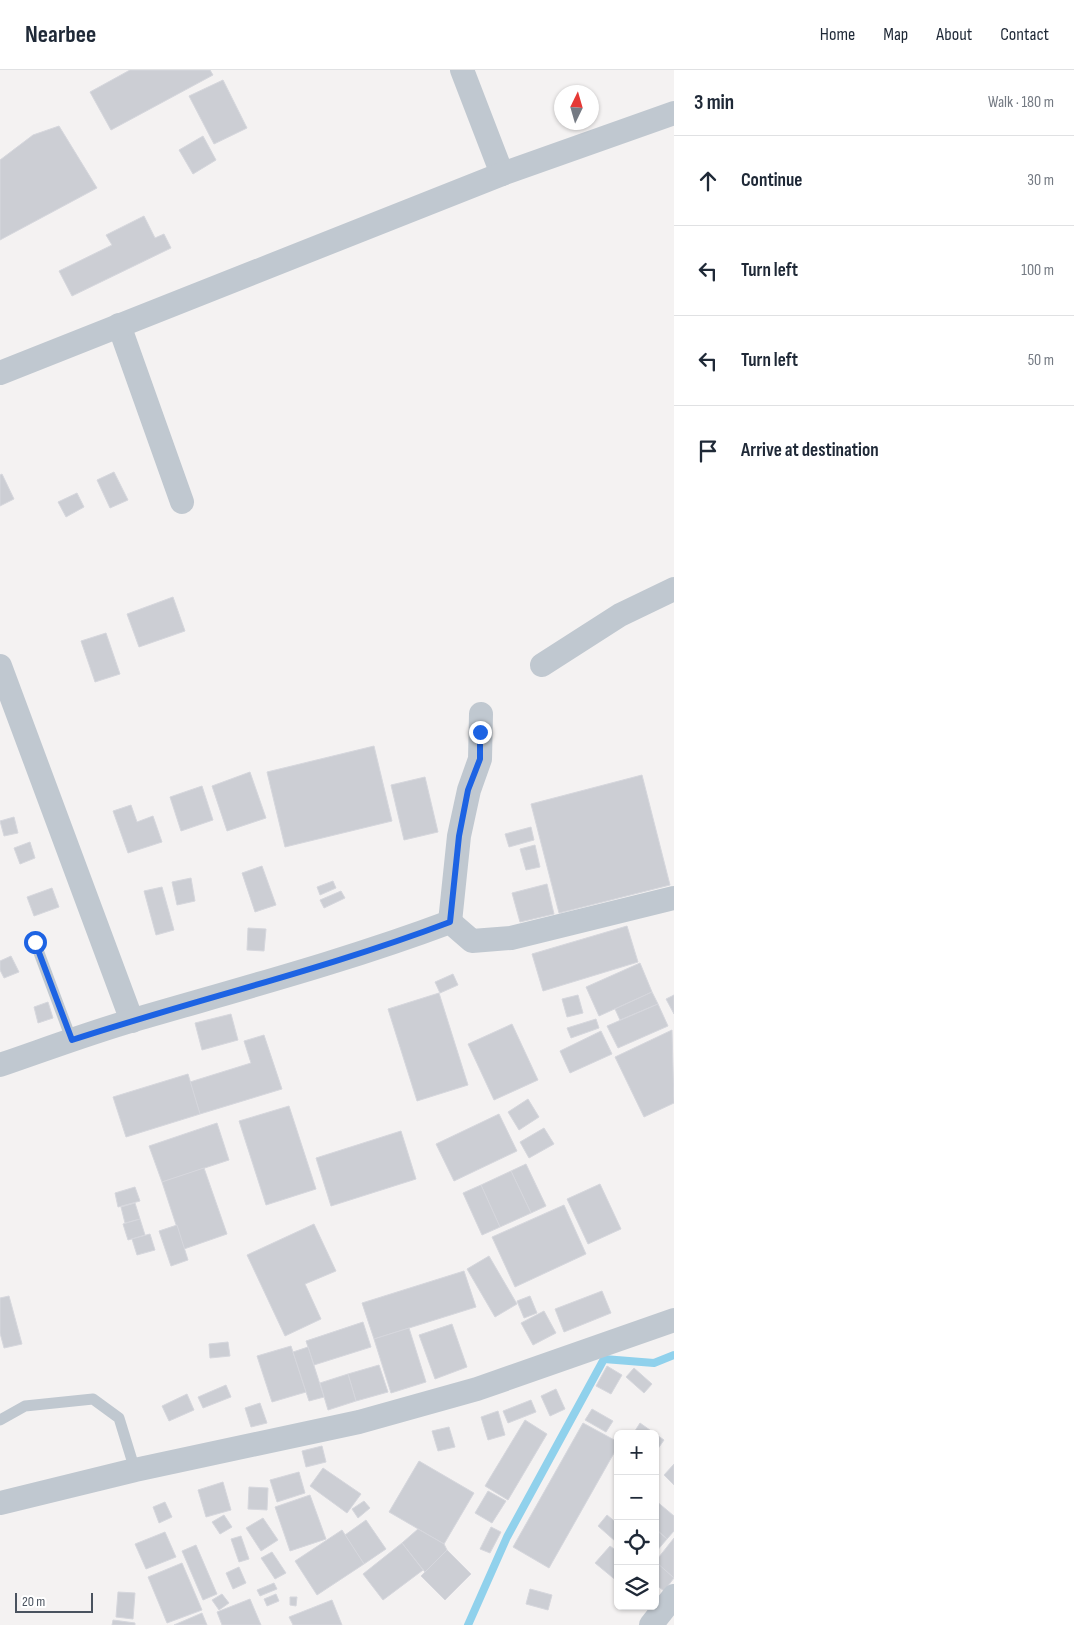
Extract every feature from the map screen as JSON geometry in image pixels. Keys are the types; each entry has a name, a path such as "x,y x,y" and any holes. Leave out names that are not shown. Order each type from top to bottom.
{"street":[{"path":"462,70 502,174"},
{"path":"0,373 502,174 674,113"},
{"path":"119,325 182,502"},
{"path":"542,665 620,615 674,590"},
{"path":"0,666 132,1020"},
{"path":"450,922 459,836 468,790 480,759 481,714"},
{"path":"450,922 472,942 511,938 674,898"},
{"path":"0,1065 132,1020 288,977 386,946 450,922"},
{"path":"0,1503 135,1470 359,1422 477,1389 674,1320"},
{"path":"651,1625 674,1596"}],"lane":[{"path":"35,942 72,1040"},
{"path":"0,1420 25,1406 93,1399 119,1418 135,1470"}],"building":[{"path":"130,70 210,70 213,75 111,130 90,92"},
{"path":"223,80 247,128 214,144 189,96"},
{"path":"59,126 97,188 0,240 0,160 33,135"},
{"path":"203,136 216,160 193,174 179,150"},
{"path":"144,216 155,238 164,234 171,248 72,296 59,271 112,245 106,235"},
{"path":"114,472 128,500 110,508 97,480"},
{"path":"2,474 14,499 0,506 0,475"},
{"path":"77,493 84,507 66,517 58,502"},
{"path":"173,597 185,631 139,647 127,614"},
{"path":"106,633 120,674 95,682 81,641"},
{"path":"374,746 392,821 285,847 267,772"},
{"path":"250,772 266,818 227,831 212,786"},
{"path":"642,775 670,885 559,913 531,804"},
{"path":"425,777 438,832 404,840 391,785"},
{"path":"202,786 213,820 181,831 170,797"},
{"path":"131,805 137,822 153,816 162,842 128,853 113,811"},
{"path":"14,817 18,833 4,836 0,821"},
{"path":"531,827 534,840 509,847 505,834"},
{"path":"30,842 35,858 20,864 14,848"},
{"path":"535,845 540,867 526,870 520,849"},
{"path":"262,866 276,905 255,912 242,873"},
{"path":"191,878 195,901 177,905 172,882"},
{"path":"333,881 336,888 320,895 317,887"},
{"path":"547,884 554,914 520,922 512,893"},
{"path":"162,887 174,930 156,935 144,891"},
{"path":"52,888 59,907 34,916 27,897"},
{"path":"341,891 345,898 324,908 320,900"},
{"path":"627,926 638,962 543,991 532,954"},
{"path":"248,928 266,929 264,951 247,950"},
{"path":"11,956 19,972 4,978 0,970 0,961"},
{"path":"640,963 652,992 599,1016 586,987"},
{"path":"453,974 458,985 440,993 435,982"},
{"path":"652,992 658,1004 620,1020 615,1009"},
{"path":"439,993 468,1085 417,1101 388,1009"},
{"path":"578,995 583,1013 567,1017 562,999"},
{"path":"674,995 674,1014 666,999"},
{"path":"48,1002 53,1018 38,1023 34,1007"},
{"path":"658,1004 668,1026 618,1048 607,1026"},
{"path":"231,1014 238,1040 202,1050 195,1023"},
{"path":"596,1019 599,1028 571,1038 567,1028"},
{"path":"512,1024 538,1080 494,1100 468,1044"},
{"path":"672,1030 674,1103 644,1117 615,1057"},
{"path":"601,1031 612,1054 570,1073 560,1051"},
{"path":"264,1035 282,1089 200,1114 190,1082 251,1063 244,1041"},
{"path":"188,1074 200,1114 126,1137 113,1097"},
{"path":"528,1099 539,1117 519,1130 508,1112"},
{"path":"289,1106 316,1189 266,1205 239,1121"},
{"path":"499,1114 517,1151 454,1181 436,1144"},
{"path":"217,1123 229,1160 162,1182 149,1146"},
{"path":"544,1128 554,1144 529,1158 520,1142"},
{"path":"401,1131 416,1179 331,1206 316,1158"},
{"path":"526,1164 546,1206 531,1213 511,1171"},
{"path":"204,1168 227,1234 184,1249 162,1182"},
{"path":"511,1171 531,1213 500,1227 481,1185"},
{"path":"600,1184 621,1229 588,1244 567,1199"},
{"path":"481,1185 500,1227 482,1235 463,1193"},
{"path":"135,1187 140,1201 118,1207 115,1193"},
{"path":"135,1203 140,1219 125,1223 121,1207"},
{"path":"564,1205 586,1254 515,1287 492,1237"},
{"path":"140,1219 145,1235 128,1240 123,1224"},
{"path":"314,1224 336,1271 305,1284 321,1319 285,1336 247,1255"},
{"path":"177,1225 188,1260 171,1266 159,1231"},
{"path":"150,1234 155,1250 137,1255 132,1239"},
{"path":"489,1256 517,1304 495,1317 467,1269"},
{"path":"464,1271 476,1307 374,1339 362,1303"},
{"path":"602,1291 611,1313 564,1332 555,1309"},
{"path":"9,1296 22,1344 4,1348 0,1333 0,1298"},
{"path":"530,1296 537,1313 524,1318 517,1301"},
{"path":"544,1311 556,1333 533,1345 521,1323"},
{"path":"363,1322 371,1347 314,1365 306,1341"},
{"path":"452,1324 467,1367 435,1379 419,1335"},
{"path":"409,1328 426,1382 391,1393 374,1339"},
{"path":"228,1342 230,1356 210,1358 209,1344"},
{"path":"291,1346 306,1392 272,1402 257,1356"},
{"path":"308,1347 324,1397 309,1401 293,1352"},
{"path":"379,1365 388,1392 356,1401 348,1374"},
{"path":"607,1366 622,1375 611,1394 596,1386"},
{"path":"634,1368 652,1384 644,1393 626,1377"},
{"path":"348,1374 356,1401 328,1410 320,1383"},
{"path":"226,1385 231,1397 203,1408 198,1397"},
{"path":"556,1389 565,1409 550,1416 541,1396"},
{"path":"187,1394 194,1410 169,1421 162,1406"},
{"path":"531,1400 536,1412 508,1423 503,1411"},
{"path":"260,1403 267,1423 251,1427 245,1408"},
{"path":"592,1409 613,1421 606,1432 585,1420"},
{"path":"498,1411 505,1435 488,1440 481,1417"},
{"path":"525,1420 547,1434 508,1500 485,1486"},
{"path":"583,1423 614,1440 614,1453 549,1568 513,1547"},
{"path":"640,1423 650,1430 636,1430"},
{"path":"449,1427 455,1447 438,1451 432,1431"},
{"path":"659,1436 664,1440 659,1447"},
{"path":"322,1446 326,1462 306,1467 302,1451"},
{"path":"419,1461 474,1493 444,1544 389,1512"},
{"path":"674,1464 674,1485 664,1475"},
{"path":"323,1468 361,1494 347,1513 310,1486"},
{"path":"299,1472 305,1493 277,1502 270,1480"},
{"path":"223,1482 231,1510 206,1517 198,1490"},
{"path":"249,1487 268,1488 267,1510 248,1509"},
{"path":"488,1491 506,1501 492,1523 475,1513"},
{"path":"310,1495 326,1539 290,1551 275,1507"},
{"path":"364,1501 370,1508 358,1518 352,1509"},
{"path":"165,1502 172,1517 159,1523 153,1507"},
{"path":"659,1503 674,1516 674,1531 667,1539 659,1532"},
{"path":"224,1515 232,1527 220,1534 212,1522"},
{"path":"607,1515 614,1521 614,1540 598,1526"},
{"path":"263,1518 278,1540 261,1551 246,1528"},
{"path":"366,1520 386,1549 364,1564 345,1535"},
{"path":"491,1527 501,1532 490,1553 480,1549"},
{"path":"418,1529 444,1544 447,1550 425,1572 402,1543"},
{"path":"342,1530 364,1564 317,1595 295,1561"},
{"path":"165,1532 176,1557 146,1569 135,1544"},
{"path":"659,1532 667,1539 659,1548"},
{"path":"241,1536 249,1559 239,1562 231,1539"},
{"path":"674,1538 674,1578 659,1565 659,1557"},
{"path":"402,1543 423,1570 383,1600 363,1574"},
{"path":"196,1545 217,1594 203,1600 182,1551"},
{"path":"610,1546 614,1549 614,1579 595,1563"},
{"path":"447,1550 471,1574 445,1600 421,1576"},
{"path":"272,1552 286,1573 275,1579 261,1558"},
{"path":"182,1563 202,1610 167,1623 148,1577"},
{"path":"659,1565 674,1578 664,1591 659,1587"},
{"path":"239,1567 246,1583 233,1589 226,1573"},
{"path":"274,1583 277,1589 260,1596 257,1590"},
{"path":"530,1589 552,1595 548,1610 526,1604"},
{"path":"118,1592 135,1593 133,1619 116,1617"},
{"path":"222,1594 229,1603 219,1610 212,1600"},
{"path":"276,1594 279,1601 267,1606 264,1599"},
{"path":"290,1597 297,1597 296,1606 290,1605"},
{"path":"250,1599 261,1625 222,1625 217,1612"},
{"path":"332,1600 342,1625 293,1625 289,1617"},
{"path":"202,1613 207,1625 174,1625"},
{"path":"113,1620 135,1623 135,1625 112,1625"}],"waterway":[{"path":"468,1625 507,1537 604,1359 654,1363 674,1355"}],"route":[{"path":"35,942 72,1040 132,1020 252,988 386,946 450,922 459,836 468,790 480,759 480,732"}]}
